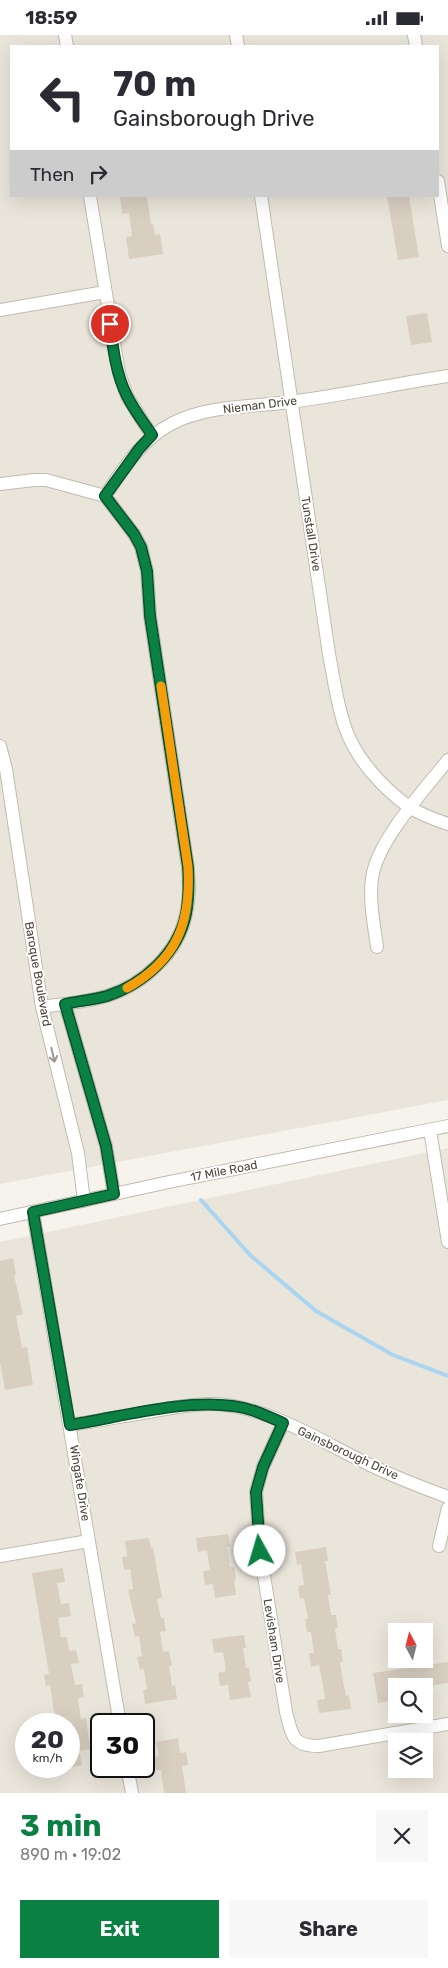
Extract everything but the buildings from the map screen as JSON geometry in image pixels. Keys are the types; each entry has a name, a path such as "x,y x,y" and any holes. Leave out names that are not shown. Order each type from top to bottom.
{"street":[{"path":"439,184 444,201 448,246"},
{"path":"90,197 114,356 122,384 134,408 152,435"},
{"name":"Tunstall Drive","path":"261,197 329,654 341,713 353,745 367,766 384,785 410,808 448,824"},
{"path":"0,310 105,292"},
{"name":"Nieman Drive","path":"105,496 139,449 152,435 171,424 203,412 292,402 448,375"},
{"path":"0,484 46,480 105,496 134,534 141,547 147,571 150,616 188,867 189,891 186,915 179,935 165,958 140,980 106,996 42,1007"},
{"name":"Baroque Boulevard","path":"0,746 6,769 42,1007 78,1153 84,1201"},
{"path":"377,947 371,907 372,876 378,857 410,808 448,759"},
{"name":"Baroque Boulevard","path":"65,1004 106,1146 114,1194"},
{"name":"17 Mile Road","path":"0,1219 448,1126"},
{"path":"430,1130 448,1242"},
{"name":"Wingate Drive","path":"33,1212 118,1713"},
{"name":"Gainsborough Drive","path":"70,1425 188,1405 214,1404 250,1409 377,1468 448,1497"},
{"name":"Levisham Drive","path":"283,1423 263,1467 256,1492 260,1551 286,1712 292,1735 297,1742 307,1746 335,1744 448,1724"},
{"path":"440,1546 448,1508"},
{"path":"0,1556 89,1541"},
{"path":"129,1778 132,1793"}],"shaded area":[{"path":"0,35 448,35 448,1100 0,1184"},
{"path":"448,1148 448,1793 0,1793 0,1242"}],"waterway":[{"path":"201,1200 250,1255 316,1311 393,1355 448,1376"}],"slow traffic":[{"path":"127,988 153,969 165,958 173,946 186,915 189,891 188,867 161,686"}],"route":[{"path":"110,324 114,356 122,384 134,408 152,435 123,469 105,496 123,517 134,534 141,547 147,571 150,616 188,867 189,891 186,915 179,935 165,958 153,969 140,980 124,989 106,996 65,1004 106,1146 114,1194 33,1212 70,1425 188,1405 214,1404 250,1409 283,1423 263,1467 256,1492 260,1551"}]}
